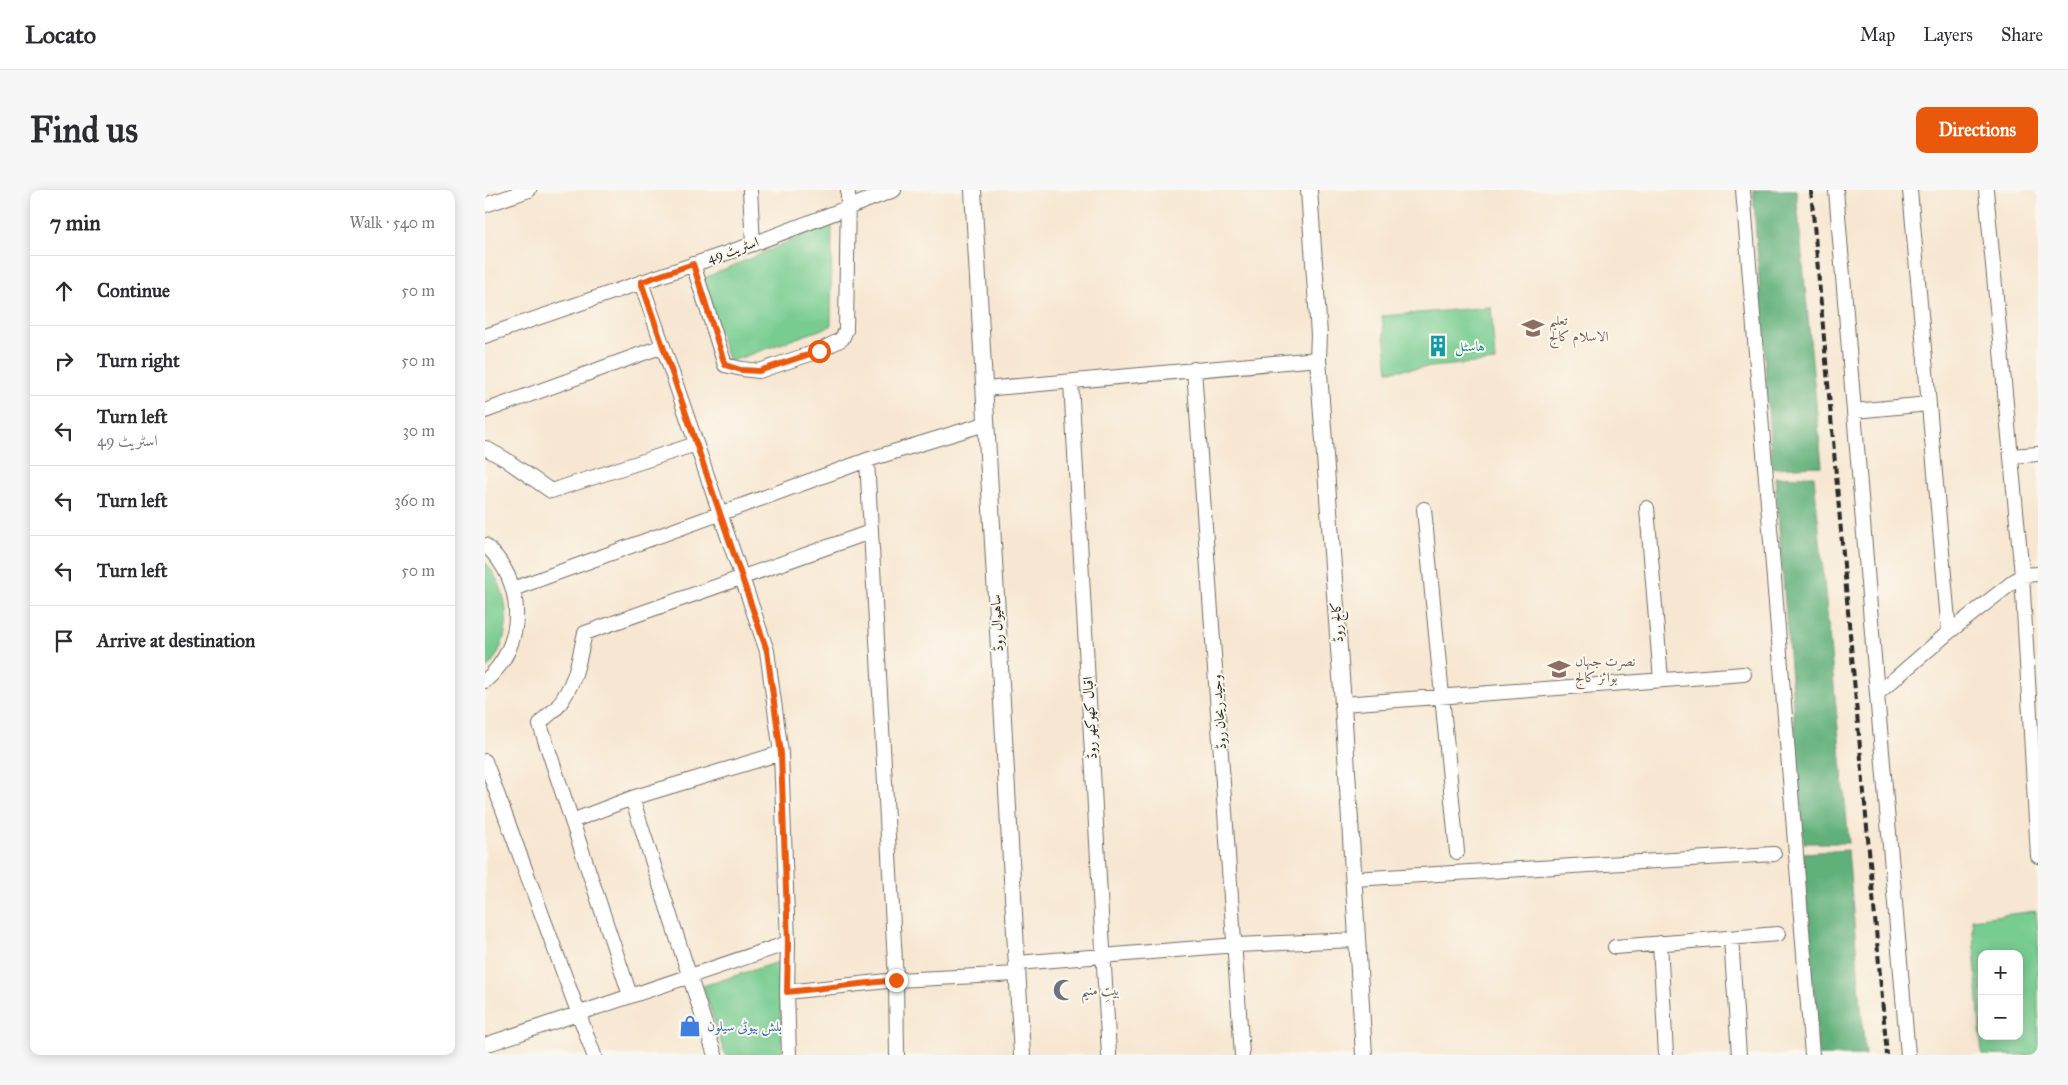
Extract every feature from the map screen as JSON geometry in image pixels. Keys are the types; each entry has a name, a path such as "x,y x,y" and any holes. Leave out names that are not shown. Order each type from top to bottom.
{"main road":[{"name":"ساہیوال روڈ","path":"973,190 1022,1055"},
{"name":"کالج روڈ","path":"1309,190 1319,336 1318,358 1343,704 1364,1055"}],"street":[{"path":"750,190 753,244"},
{"path":"693,264 725,365 741,370 759,371 819,351 843,339 846,330 849,208 847,190"},
{"name":"اسٹریٹ 49","path":"485,336 753,244 894,190"},
{"path":"1743,190 1812,1055"},
{"path":"1836,190 1877,694 1909,1055"},
{"path":"1909,190 1949,632"},
{"path":"1986,190 2022,575 2038,856"},
{"path":"485,206 520,191"},
{"path":"641,282 767,651 781,754 788,943 789,1055"},
{"path":"485,411 663,346"},
{"path":"984,389 1318,358"},
{"name":"وحید ریحان روڈ","path":"1194,369 1236,945 1242,1055"},
{"name":"اقبال کھوکھر روڈ","path":"1071,382 1109,1055"},
{"path":"1854,411 1929,404"},
{"path":"513,589 867,460 985,424"},
{"path":"485,448 505,459 551,491 696,444"},
{"path":"2011,456 2038,454"},
{"path":"867,460 896,980 897,1055"},
{"path":"1647,508 1661,680"},
{"path":"1424,509 1457,852"},
{"path":"630,995 540,725 541,721 557,707 576,677 585,633 870,532"},
{"path":"485,545 502,564 513,589 517,616 512,641 498,667 485,682"},
{"path":"1877,694 1949,632 2022,575 2038,574"},
{"path":"1343,704 1745,674"},
{"path":"572,821 632,798 781,754"},
{"path":"485,761 594,1055"},
{"path":"632,798 715,1055"},
{"path":"1353,879 1774,854"},
{"path":"1615,947 1778,934"},
{"path":"1731,938 1739,1055"},
{"path":"787,992 1017,968 1104,956 1236,945 1356,940"},
{"path":"485,1045 788,943"},
{"path":"1660,943 1666,1055"}],"green space":[{"path":"1753,190 1796,190 1822,466 1772,468"},
{"path":"832,223 831,326 729,362 702,279"},
{"path":"1491,307 1495,361 1388,371 1382,316"},
{"path":"1814,476 1849,843 1804,843 1775,477"},
{"path":"485,562 501,587 506,616 505,631 501,645 495,658 485,670"},
{"path":"1848,850 1865,1055 1818,1055 1803,853"},
{"path":"2036,911 2038,933 2038,1055 1982,1055 1981,1040 2023,1040 2023,950 1978,950 1978,1001 1972,919"},
{"path":"778,962 783,1055 725,1055 703,986"}],"railway":[{"path":"1811,190 1887,1055"}],"place":[{"name":"تعلیم الاسلام کالج","path":"1533,328"},
{"name":"ہاسٹل","path":"1438,346"},
{"name":"نصرت جہاں بوائز کالج","path":"1559,669"},
{"name":"بیتِ منیم","path":"1064,990"},
{"name":"بلش بیوٹی سیلون","path":"690,1026"}],"route":[{"path":"819,351 759,371 741,370 725,365 693,264 641,282 767,651 781,754 788,943 787,992 896,980"}]}
